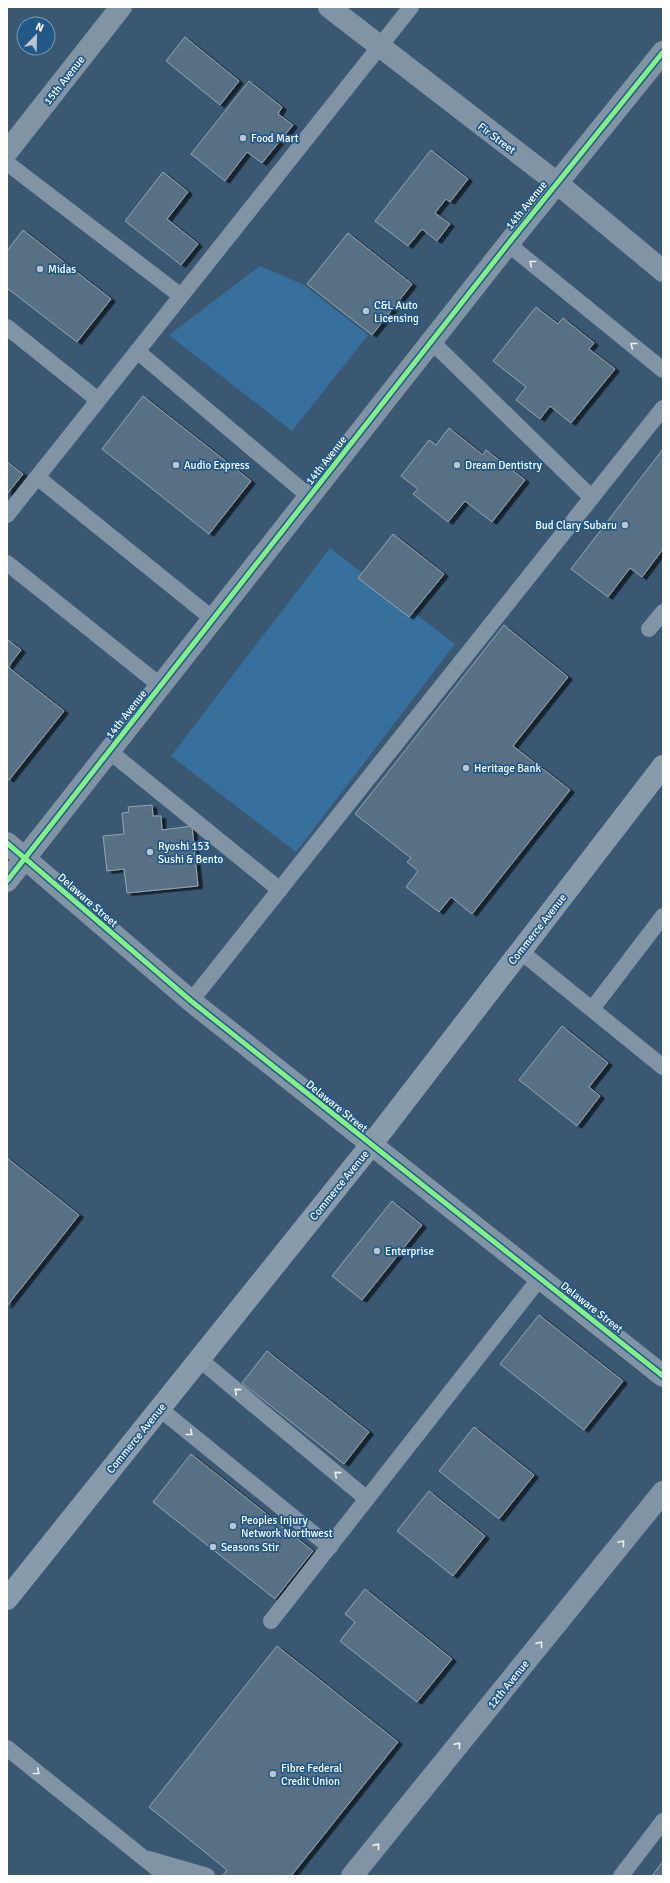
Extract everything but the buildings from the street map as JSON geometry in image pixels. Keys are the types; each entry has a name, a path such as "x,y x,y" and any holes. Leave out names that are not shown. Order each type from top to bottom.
{"main road":[{"name":"15th Avenue","path":"7,152 121,7"},
{"name":"Commerce Avenue","path":"7,1599 370,1145 520,952 660,777"}],"street":[{"name":"Fir Street","path":"329,7 557,184 663,271"},
{"name":"14th Avenue","path":"7,881 508,244 663,52"},
{"name":"Delaware Street","path":"7,843 191,1001 370,1145 663,1376"},
{"name":"12th Avenue","path":"352,1876 663,1492"}],"lane":[{"path":"7,515 411,7"},
{"path":"7,163 181,296"},
{"path":"508,244 663,370"},
{"path":"7,327 98,400"},
{"path":"432,342 592,498"},
{"path":"137,351 310,497"},
{"path":"191,1001 663,408"},
{"path":"37,477 213,619"},
{"path":"7,563 161,686"},
{"path":"649,629 663,612"},
{"path":"109,751 280,890"},
{"path":"592,1009 663,916"},
{"path":"520,952 592,1009 661,1060"},
{"path":"271,1621 540,1278"},
{"path":"199,1359 367,1499"},
{"path":"160,1409 330,1547"},
{"path":"7,1748 166,1876"},
{"path":"621,1876 663,1821"},
{"path":"142,1857 151,1876"},
{"path":"142,1857 154,1876"},
{"path":"142,1857 159,1876"},
{"path":"142,1857 179,1876"},
{"path":"142,1857 207,1876"}],"shaded area":[{"path":"260,266 304,285 368,335 292,431 169,335"},
{"path":"330,548 455,644 296,852 171,756"}],"cycle path":[{"path":"7,881 508,244 663,52"},
{"path":"7,843 191,1001 663,1376"}],"place":[{"name":"Food Mart","path":"243,138"},
{"name":"Midas","path":"40,269"},
{"name":"C&L Auto Licensing","path":"366,311"},
{"name":"Audio Express","path":"176,465"},
{"name":"Dream Dentistry","path":"457,465"},
{"name":"Bud Clary Subaru","path":"625,525"},
{"name":"Heritage Bank","path":"466,768"},
{"name":"Ryoshi 153 Sushi & Bento","path":"150,852"},
{"name":"Enterprise","path":"377,1251"},
{"name":"Peoples Injury Network Northwest","path":"233,1526"},
{"name":"Seasons Stir","path":"213,1547"},
{"name":"Fibre Federal Credit Union","path":"273,1774"}]}
